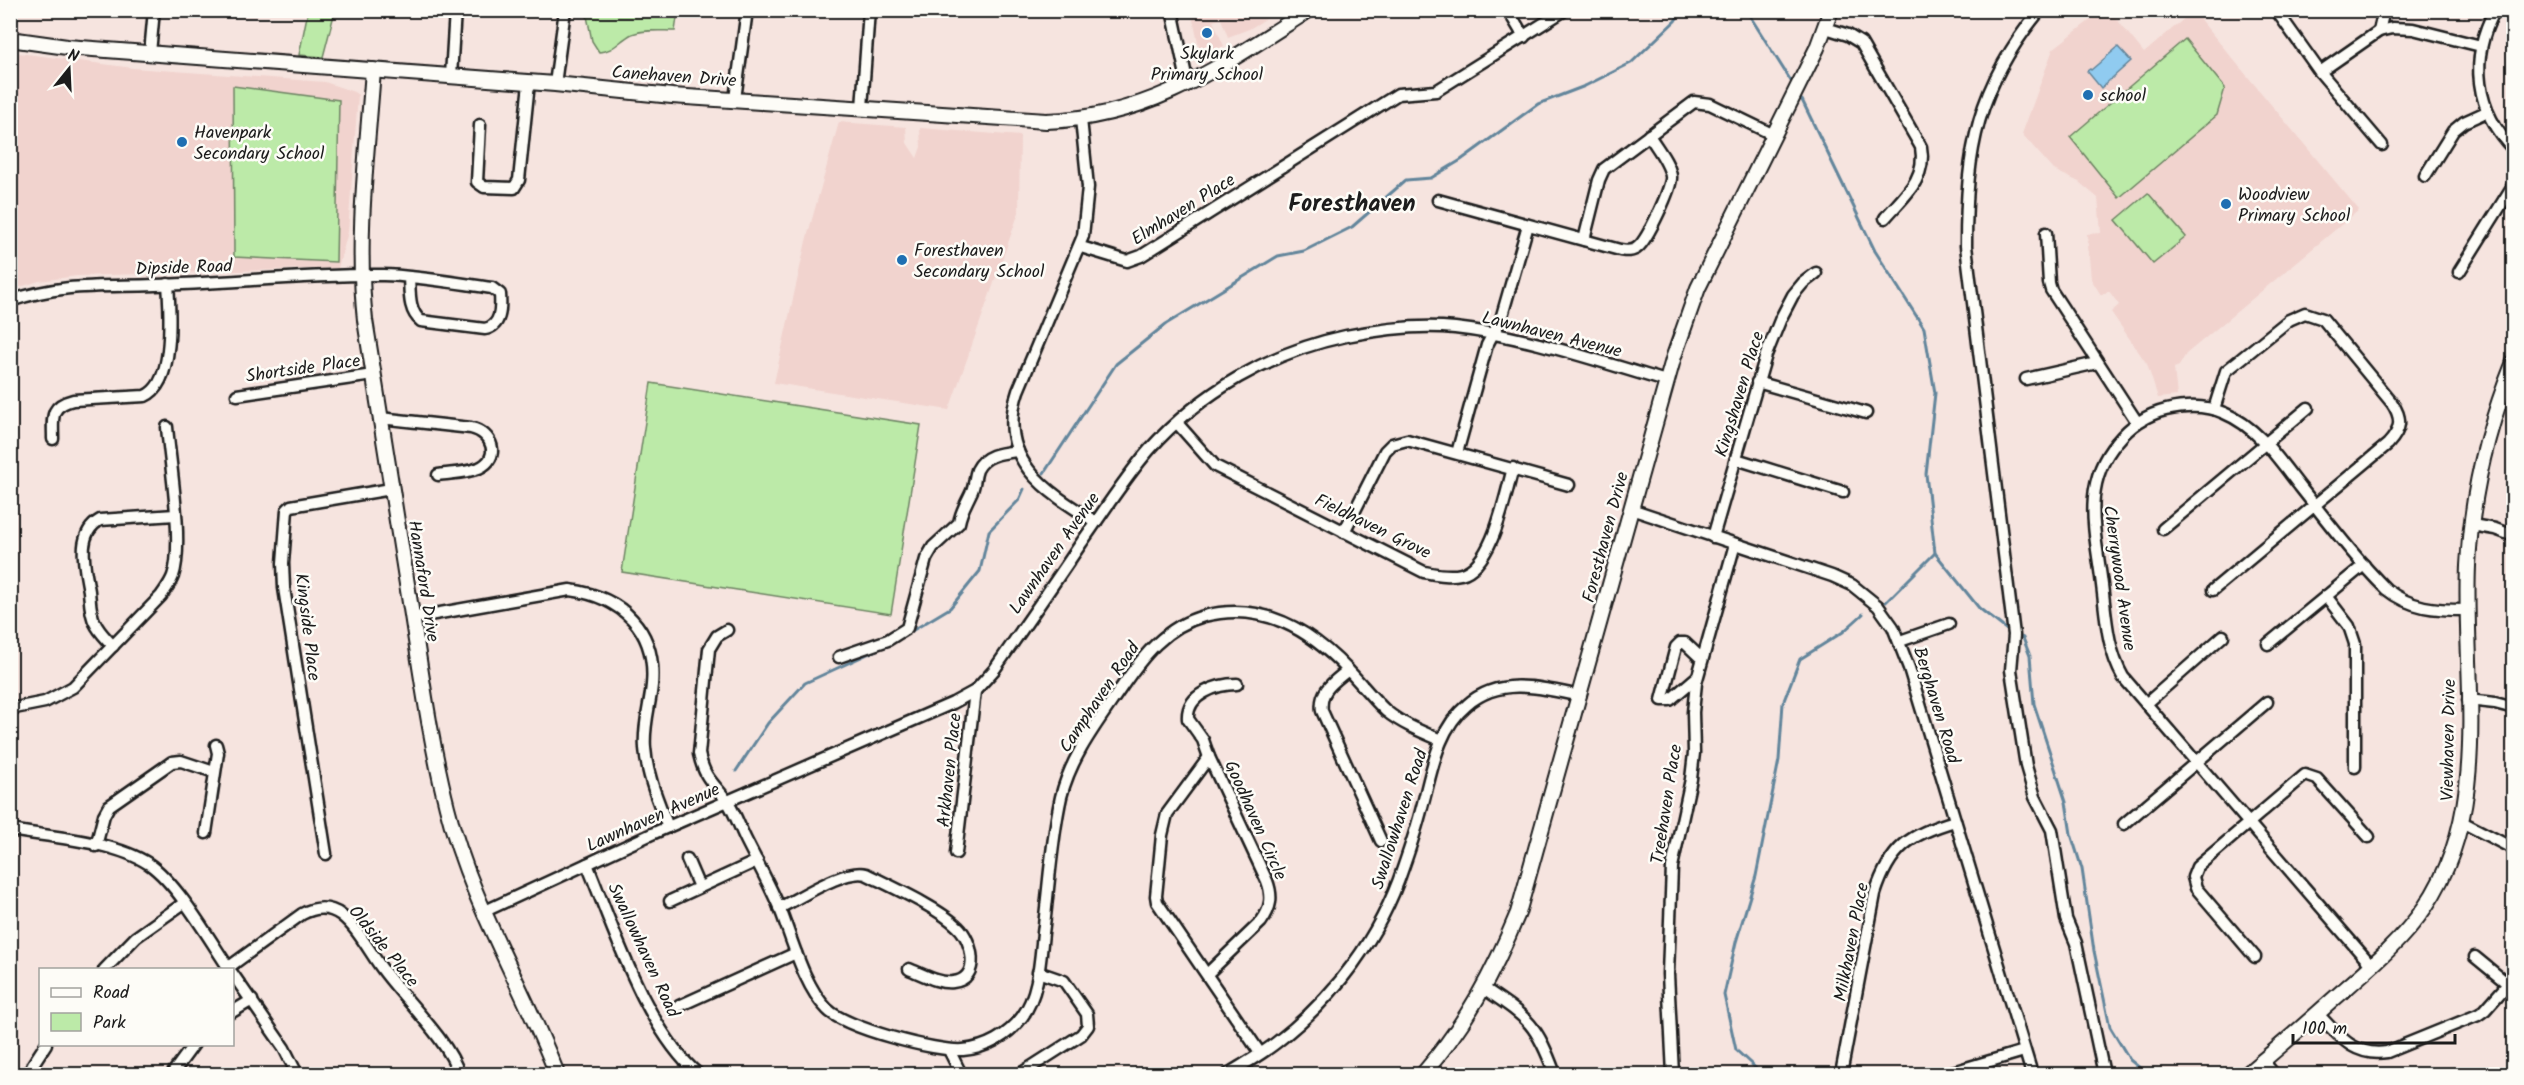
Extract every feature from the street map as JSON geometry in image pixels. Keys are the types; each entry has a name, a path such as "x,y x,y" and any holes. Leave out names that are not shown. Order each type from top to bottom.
{"street":[{"path":"150,53 154,10"},
{"path":"451,76 455,10"},
{"path":"555,84 565,10"},
{"path":"735,99 747,10"},
{"path":"862,108 869,10"},
{"path":"1172,10 1188,85"},
{"name":"Canehaven Drive","path":"10,39 67,46 555,84 672,96 1046,121 1081,119 1129,109 1188,85 1310,10"},
{"path":"1508,10 1524,37"},
{"name":"Elmhaven Place","path":"1081,247 1118,259 1132,260 1398,94 1436,91 1565,10"},
{"name":"Foresthaven Drive","path":"1423,1074 1459,1029 1485,989 1524,896 1666,381 1698,288 1826,28 1831,10"},
{"path":"2040,10 2015,41 1999,67 1981,109 1966,197 1966,246 2014,635 2011,670 2026,766 2035,797 2052,830 2066,919 2076,943 2104,1074"},
{"path":"2276,10 2320,72 2382,145"},
{"path":"2379,31 2384,10"},
{"path":"2495,10 2481,46 2478,73 2486,112 2514,150"},
{"path":"1826,28 1848,35 1861,43 1921,147 1923,163 1917,181 1885,218"},
{"path":"2320,72 2379,31 2392,28 2414,29 2481,46"},
{"name":"Hannaford Drive","path":"373,70 360,275 373,375 412,618 447,807 467,873 483,912 513,970 557,1074"},
{"path":"480,126 477,182 484,187 510,190 514,188 519,180 529,82"},
{"path":"1584,240 1601,174 1608,165 1698,101 1710,104 1774,135"},
{"path":"2425,176 2453,131 2486,112"},
{"path":"1081,119 1088,187 1086,220 1081,247 1012,410 1013,439 1028,468 1053,496 1096,522"},
{"path":"1438,200 1629,251 1638,248 1646,236 1671,180 1668,167 1649,135"},
{"path":"2459,272 2514,184"},
{"path":"1457,453 1492,334 1503,312 1528,225"},
{"path":"2046,233 2049,283 2052,290 2137,422"},
{"name":"Kingshaven Place","path":"1713,537 1757,382 1781,318 1793,295 1816,273"},
{"name":"Dipside Road","path":"10,301 38,291 87,285 168,284 360,275 409,277 492,288 500,294 497,323 493,328 485,329 421,321 413,314 411,307 409,277"},
{"path":"53,440 52,417 62,402 145,396 153,391 160,378 171,335 168,284"},
{"path":"2213,590 2388,444 2396,436 2400,421 2399,414 2392,403 2323,319 2311,314 2297,314 2234,364 2223,377 2214,409"},
{"name":"Lawnhaven Avenue","path":"483,912 668,827 975,692 994,670 1136,466 1205,399 1251,370 1288,353 1332,339 1369,331 1420,327 1453,328 1492,334 1555,349 1666,381"},
{"name":"Viewhaven Drive","path":"2247,1074 2318,1014 2401,938 2425,906 2444,874 2462,822 2469,765 2466,610 2472,525 2477,490 2491,429 2514,362"},
{"path":"2026,379 2097,363"},
{"name":"Shortside Place","path":"237,395 373,375"},
{"path":"1757,382 1866,412"},
{"name":"Cherrywood Avenue","path":"2372,966 2123,677 2113,657 2092,505 2094,487 2103,460 2122,436 2137,422 2157,412 2175,408 2214,409 2238,420 2265,443 2386,589 2407,603 2437,610 2466,610"},
{"path":"2163,529 2308,408"},
{"path":"380,418 471,428 485,433 490,438 491,452 485,465 477,469 438,476"},
{"name":"Fieldhaven Grove","path":"1178,423 1215,466 1424,572 1446,576 1471,570 1484,556 1494,532 1513,468"},
{"path":"10,709 45,702 62,694 85,677 169,585 176,561 175,515 167,428"},
{"path":"1344,531 1385,451 1392,444 1407,440 1569,485"},
{"path":"839,657 888,640 907,628 926,560 933,547 959,523 961,510 973,490 978,469 986,459 996,454 1018,451"},
{"path":"1736,459 1843,492"},
{"name":"Kingside Place","path":"326,854 284,588 283,563 287,510 291,506 392,489"},
{"name":"Berghaven Road","path":"1631,509 1832,576 1852,585 1878,606 1893,627 2032,1074"},
{"path":"112,646 93,619 83,546 87,534 92,525 100,520 175,515"},
{"path":"2472,525 2495,529 2514,536"},
{"name":"Treehaven Place","path":"1673,1074 1668,974 1670,881 1691,779 1694,753 1694,695 1697,677 1735,544"},
{"path":"2268,644 2364,565"},
{"path":"412,618 570,590 587,592 613,603 640,628 649,644 652,685 644,732 645,749 653,787 668,827"},
{"path":"2326,596 2349,626 2355,644 2355,767"},
{"name":"Camphaven Road","path":"727,630 717,636 709,649 699,754 706,776 727,802 757,861 779,908 796,953 820,999 828,1010 854,1026 949,1050 963,1050 987,1044 1011,1029 1028,1007 1038,972 1058,818 1068,776 1089,735 1140,660 1153,646 1181,626 1201,616 1234,611 1254,612 1290,623 1323,645 1389,713 1441,740"},
{"path":"1899,641 1949,624"},
{"path":"2146,704 2223,636"},
{"path":"1697,677 1670,700 1662,700 1676,647 1680,643 1685,643 1702,659"},
{"path":"1348,670 1323,694 1322,711 1381,841"},
{"path":"1209,757 1203,740 1189,723 1189,710 1192,703 1213,688 1223,684 1238,684"},
{"name":"Swallowhaven Road","path":"1228,1074 1289,1032 1332,991 1370,939 1389,904 1402,870 1441,740 1455,716 1468,703 1503,688 1532,686 1580,696"},
{"name":"Arkhaven Place","path":"956,853 975,692"},
{"path":"2468,700 2514,708"},
{"path":"2124,824 2266,702"},
{"path":"206,828 217,749"},
{"name":"Goodhaven Circle","path":"1207,974 1261,922 1271,900 1267,881 1209,757 1167,814 1156,886 1157,902 1260,1053"},
{"path":"96,846 104,815 109,806 172,762 181,761 214,772"},
{"path":"2255,957 2196,888 2193,882 2197,867 2301,778 2308,775 2317,779 2369,837"},
{"name":"Milkhaven Place","path":"1841,1074 1875,894 1886,864 1894,853 1917,834 1955,821"},
{"path":"2462,822 2514,849"},
{"path":"10,830 118,851 148,864 164,878 184,903 229,968"},
{"path":"687,859 699,887"},
{"path":"670,901 757,861"},
{"name":"Swallowhaven Road","path":"587,864 642,995 667,1038 698,1074"},
{"path":"779,908 843,877 855,873 866,874 941,915 958,927 970,943 971,967 960,980 952,982 934,979 909,969"},
{"path":"105,968 136,937 184,903"},
{"name":"Oldside Place","path":"233,968 310,909 332,910 348,922 383,971 446,1049 459,1074"},
{"path":"679,1006 796,953"},
{"path":"2318,1014 2354,1048 2373,1054 2387,1052 2478,1015 2510,987 2475,957"},
{"path":"1020,1074 1082,1035 1088,1026 1087,1014 1065,981 1038,972"},
{"path":"234,975 284,1048 297,1074"},
{"path":"1485,989 1520,1013 1530,1023 1543,1042 1555,1074"},
{"path":"234,1011 252,1000"},
{"path":"30,1074 33,1064 45,1046"},
{"path":"172,1074 193,1046"},
{"path":"949,1050 961,1074"},
{"path":"1946,1074 2024,1051"},
{"path":"2263,1061 2274,1074"}],"shaded area":[{"name":"Skylark Primary School","path":"1191,10 1279,11 1249,29 1228,37 1221,19 1213,21 1224,46 1204,53 1200,51"},
{"name":"Woodview Primary School","path":"2102,11 2110,11 2144,53 2193,11 2359,210 2186,354 2179,366 2174,368 2177,396 2158,398 2147,364 2111,312 2119,305 2109,291 2101,295 2091,279 2087,234 2101,233 2098,198 2079,182 2054,170 2022,134 2053,49"},
{"name":"Havenpark Secondary School","path":"11,52 133,68 325,82 354,92 358,95 348,232 338,268 77,276 39,281 11,290"},
{"name":"Foresthaven Secondary School","path":"839,122 906,127 907,143 917,158 921,147 920,128 1020,136 1019,212 949,410 774,383 806,241"}],"green space":[{"path":"586,10 678,11 675,31 637,32 608,50 599,52 592,41"},
{"path":"308,11 335,11 323,57 299,55"},
{"path":"2185,39 2225,88 2217,115 2119,198 2070,137"},
{"path":"233,86 339,100 336,262 234,257"},
{"path":"2148,193 2186,237 2153,264 2116,220"},
{"path":"651,383 921,425 891,614 622,572"}],"water":[{"path":"2118,47 2131,61 2101,88 2087,71"}],"waterway":[{"path":"1044,473 1116,364 1166,324 1278,256 1304,251 1352,227 1406,180 1431,178 1461,160 1538,104 1585,86 1631,63 1675,21 1682,10"},
{"path":"1746,10 1791,81"},
{"path":"1802,100 1875,251 1924,328 1935,393 1926,474 1935,553 1886,602"},
{"path":"895,641 950,608 980,571 989,531 1019,500 1024,489"},
{"path":"1935,553 1979,608 2012,634"},
{"path":"1762,1074 1736,1050 1724,995 1736,942 1756,876 1779,760 1783,703 1800,659 1843,632 1863,614"},
{"path":"2018,636 2023,638 2030,656 2034,704 2066,802 2071,834 2082,869 2094,951 2110,1027 2130,1060 2147,1074"},
{"path":"736,771 768,723 805,683 883,647"}],"place":[{"name":"Skylark Primary School","path":"1207,33"},
{"name":"school","path":"2088,95"},
{"name":"Havenpark Secondary School","path":"182,142"},
{"name":"Woodview Primary School","path":"2226,204"},
{"name":"Foresthaven Secondary School","path":"902,260"}],"district":[{"name":"Foresthaven","path":"1352,203"}]}
